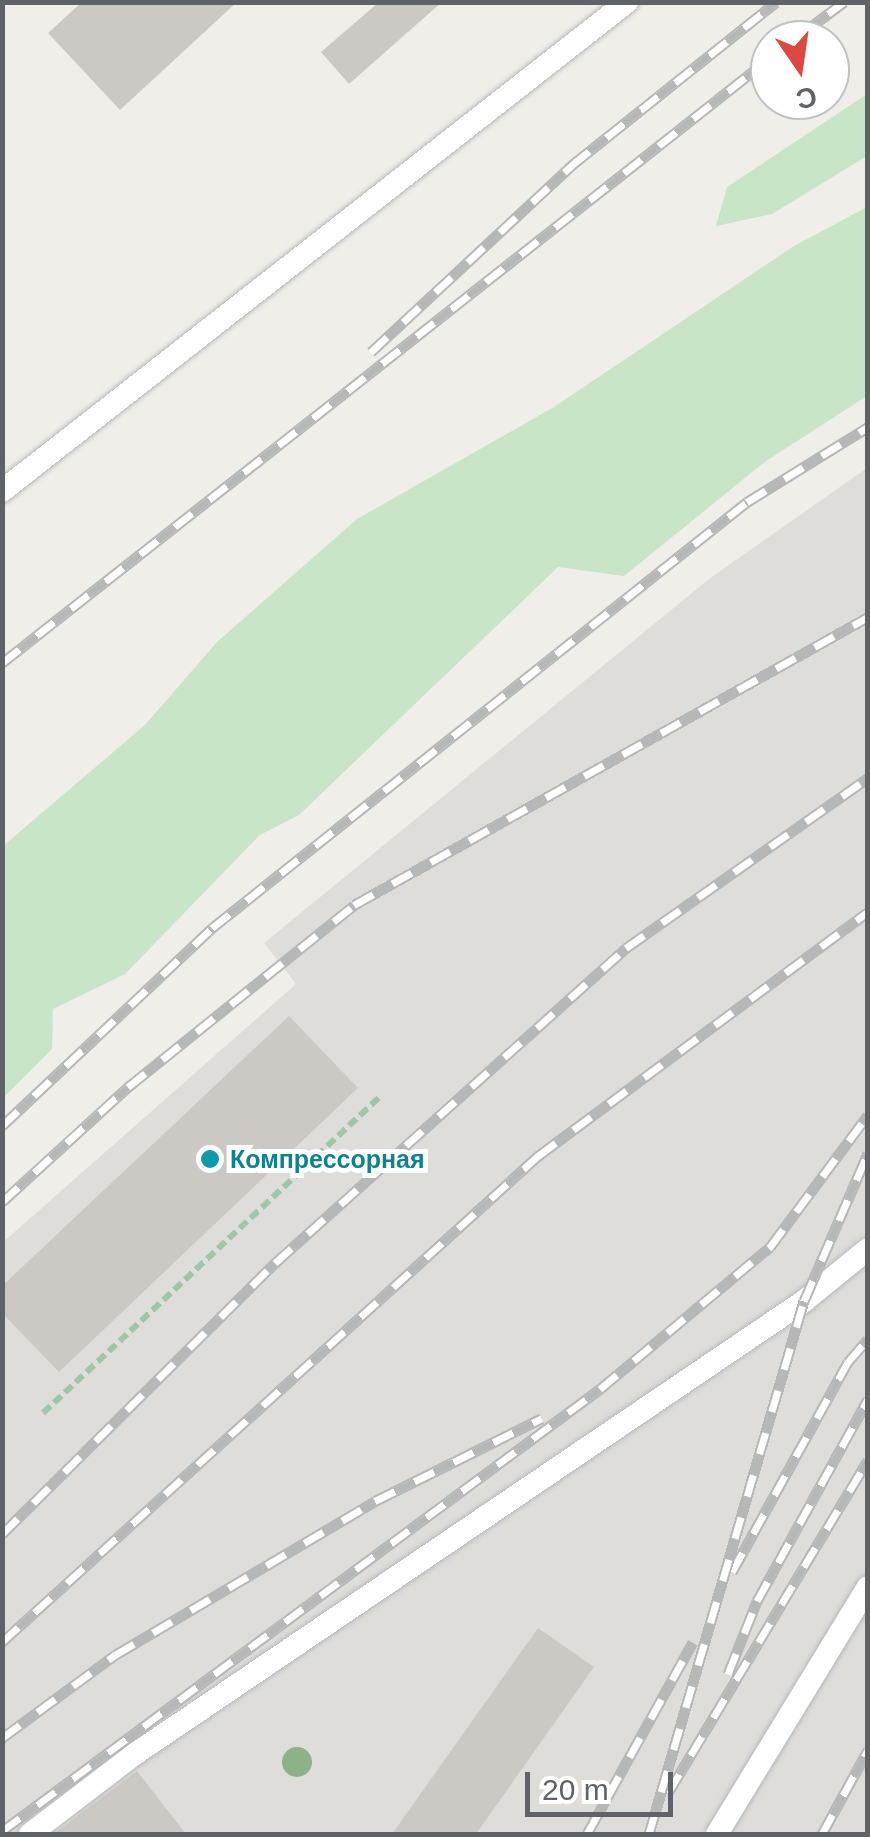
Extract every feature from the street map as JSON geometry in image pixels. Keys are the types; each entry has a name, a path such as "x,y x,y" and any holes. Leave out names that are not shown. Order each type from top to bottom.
{"lane":[{"path":"2,491 627,2"},
{"path":"30,1834 135,1754 804,1301 868,1248"},
{"path":"717,1834 868,1587"}],"path":[{"path":"43,1412 380,1096"}],"shaded area":[{"path":"867,468 867,1834 3,1834 2,1243 296,984 264,943 709,579"}],"green space":[{"path":"867,94 867,156 772,214 716,226 727,187 828,120 850,120 850,105"},
{"path":"867,207 867,396 766,461 624,576 558,567 299,815 260,835 125,974 53,1009 52,1049 3,1098 3,846 145,725 217,642 357,519 554,407 794,246"}],"building":[{"path":"82,2 237,2 120,110 48,33"},
{"path":"379,2 442,2 349,84 321,52"},
{"name":"Компрессорная","path":"289,1016 358,1088 59,1372 2,1313 2,1286"},
{"path":"538,1628 594,1667 476,1834 392,1834"},
{"path":"137,1771 186,1834 54,1834"}],"railway":[{"path":"371,352 572,165 776,2"},
{"path":"820,20 844,2"},
{"path":"2,663 750,74"},
{"path":"2,1126 212,928 747,502 868,427"},
{"path":"2,1202 128,1087 354,905 868,617"},
{"path":"2,1534 275,1263 626,948 868,778"},
{"path":"2,1642 538,1156 868,912"},
{"path":"2,1831 600,1389 770,1247 868,1115"},
{"path":"649,1834 804,1301 868,1153"},
{"path":"732,1572 848,1362 868,1339"},
{"path":"728,1674 757,1601 868,1399"},
{"path":"2,1738 115,1655 375,1501 542,1418"},
{"path":"668,1793 868,1460"},
{"path":"587,1834 693,1642"},
{"path":"822,1834 868,1750"}],"place":[{"name":"Компрессорная","path":"210,1159"}]}
